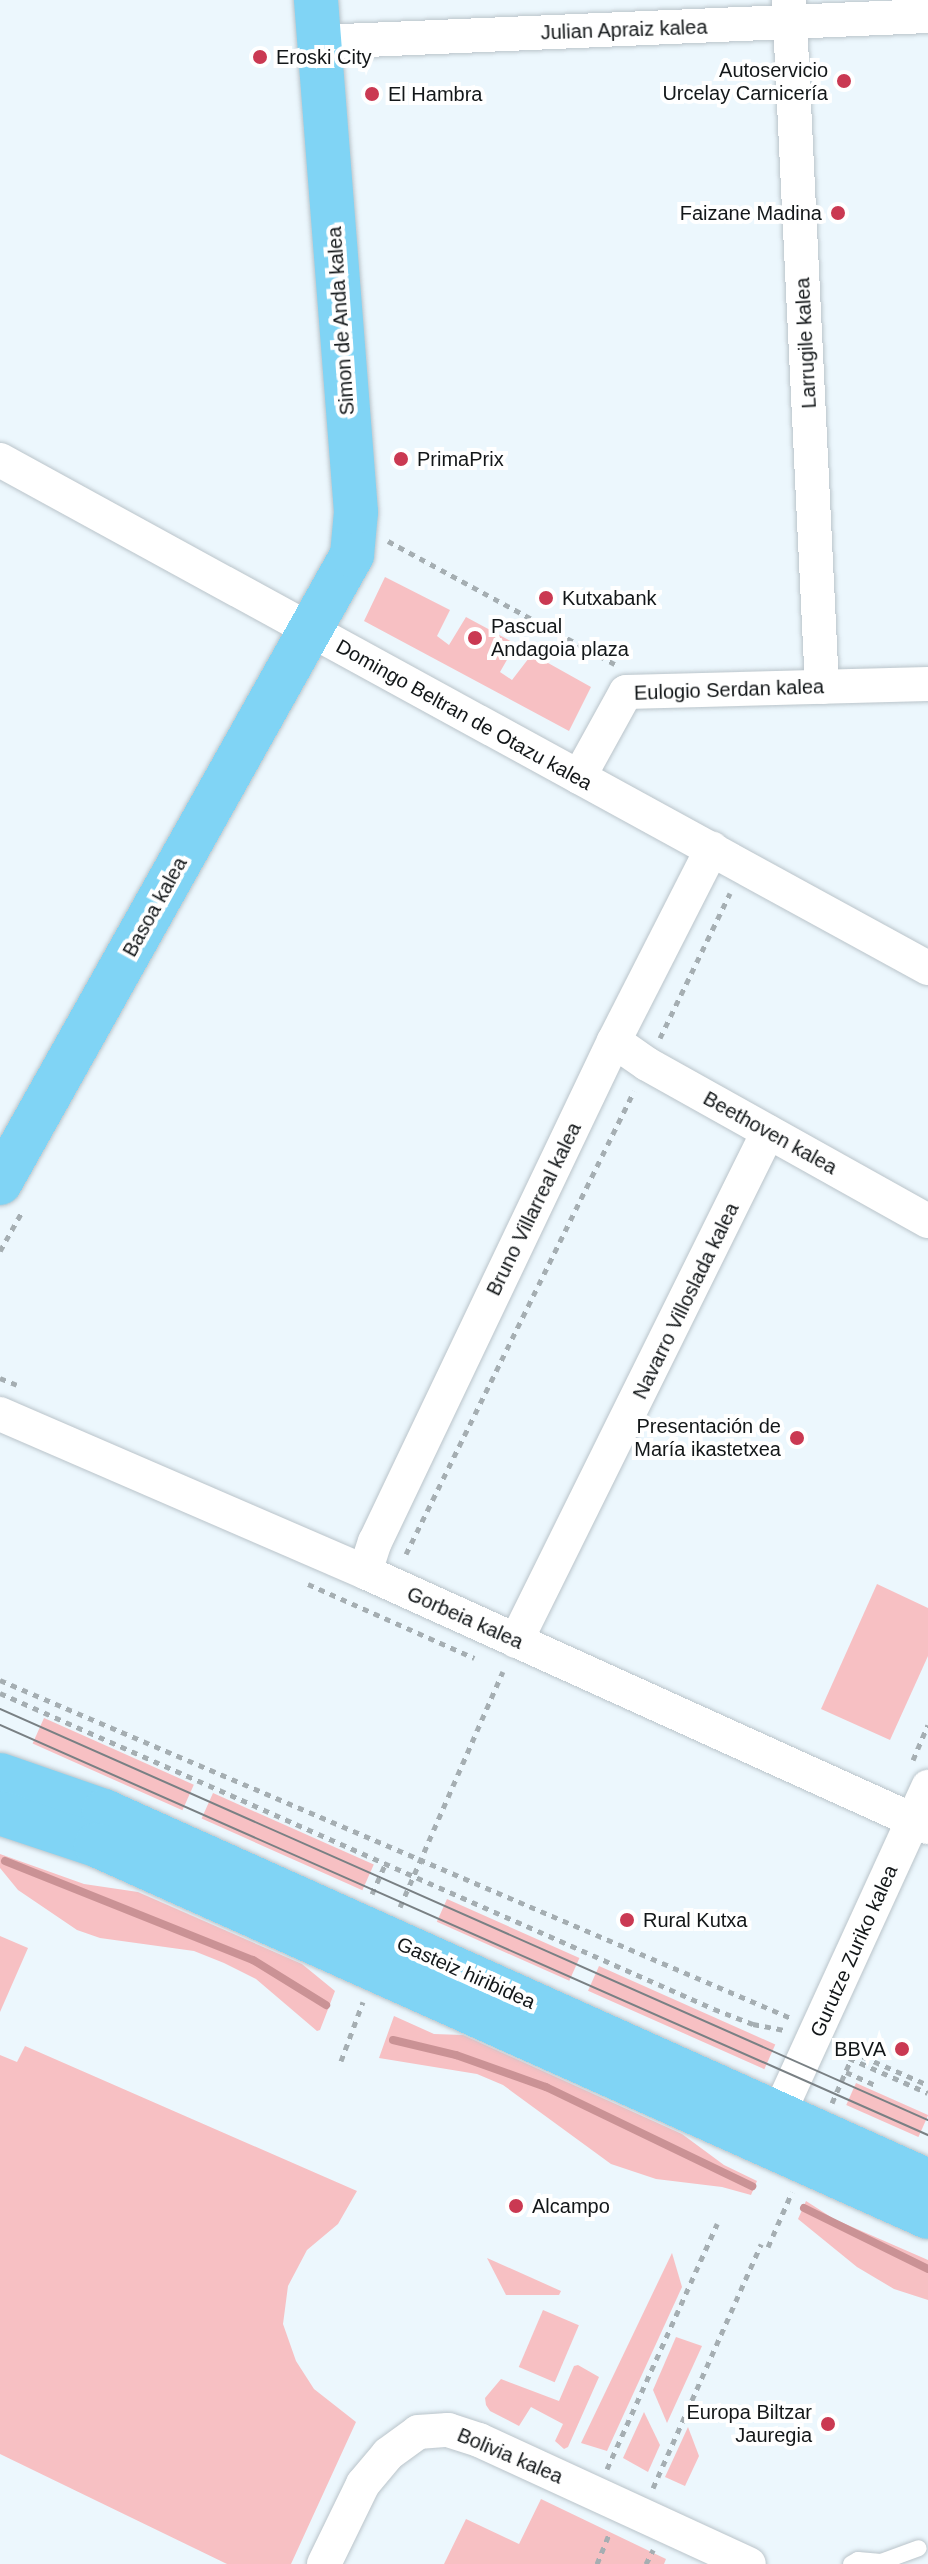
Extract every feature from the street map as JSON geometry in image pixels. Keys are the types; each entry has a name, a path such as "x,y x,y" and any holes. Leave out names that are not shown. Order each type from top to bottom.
{"main road":[{"name":"Simon de Anda kalea","path":"310,632 352,555 356,533 318,21"},
{"name":"Basoa kalea","path":"0,1183 310,632"},
{"name":"Gasteiz hiribidea","path":"0,1775 104,1811 928,2181"},
{"name":"Gasteiz hiribidea","path":"0,1813 110,1851 928,2217"}],"street":[{"name":"Julian Apraiz kalea","path":"318,21 790,12 928,16"},
{"name":"Larrugile kalea","path":"790,12 822,687"},
{"name":"Domingo Beltran de Otazu kalea","path":"0,460 928,968"},
{"name":"Eulogio Serdan kalea","path":"579,777 626,692 928,684"},
{"name":"Bruno Villarreal kalea","path":"365,1572 375,1542 614,1041 712,849"},
{"name":"Beethoven kalea","path":"614,1041 647,1064 928,1221"},
{"name":"Navarro Villoslada kalea","path":"510,1656 768,1132"},
{"name":"Gorbeia kalea","path":"0,1414 365,1572 510,1656 921,1824"},
{"name":"Gurutze Zuriko kalea","path":"778,2115 820,2038 921,1824 919,1777"},
{"name":"Bolivia kalea","path":"324,2564 363,2484 388,2454 418,2432 448,2430 479,2440 749,2564"}],"lane":[{"path":"851,2564 858,2560 880,2563 919,2548"}],"path":[{"path":"386,524 388,549"},
{"path":"387,540 621,668"},
{"path":"604,676 611,662"},
{"path":"656,1047 730,892 742,899"},
{"path":"406,1554 639,1080"},
{"path":"412,1874 510,1656"},
{"path":"0,1680 419,1860 928,2085"},
{"path":"0,1693 714,2009 820,2038 928,2093"},
{"path":"919,1777 928,1725"},
{"path":"846,2072 878,2086"},
{"path":"605,2474 717,2224"},
{"path":"650,2496 761,2244"}],"shaded area":[{"path":"385,577 450,610 437,636 449,645 466,617 516,644 500,672 512,680 532,654 591,687 569,731 364,621"},
{"path":"877,1584 928,1608 928,1656 890,1740 821,1709"},
{"path":"44,1718 194,1785 182,1810 33,1744"},
{"path":"213,1793 374,1865 362,1890 202,1819"},
{"path":"0,1854 84,1884 138,1892 302,1964 335,1991 320,2030 317,2031 256,1979 224,1963 194,1951 100,1938 77,1930 18,1890 0,1868"},
{"path":"447,1899 579,1958 569,1981 437,1922"},
{"path":"0,1936 28,1948 0,2012"},
{"path":"599,1966 775,2045 764,2069 588,1991"},
{"path":"394,2016 434,2034 463,2035 682,2134 724,2165 757,2181 751,2195 722,2187 656,2179 611,2164 503,2085 477,2074 379,2058"},
{"path":"25,2046 357,2191 338,2224 307,2250 288,2286 283,2324 296,2361 314,2389 356,2422 291,2564 227,2564 0,2454 0,2055 17,2062"},
{"path":"856,2083 928,2115 918,2137 846,2105"},
{"path":"806,2201 834,2219 928,2260 928,2300 894,2289 857,2267 798,2219"},
{"path":"672,2253 682,2287 607,2451 581,2443"},
{"path":"487,2258 561,2291 559,2295 506,2295"},
{"path":"543,2310 579,2325 555,2382 519,2367"},
{"path":"676,2337 702,2346 667,2423 653,2390"},
{"path":"578,2365 599,2377 568,2447 564,2449 555,2441 563,2424 531,2407 519,2426 490,2411 486,2405 485,2398 501,2379 559,2401 574,2366"},
{"path":"644,2412 660,2445 648,2472 623,2458"},
{"path":"688,2427 699,2456 685,2486 665,2477"},
{"path":"541,2499 666,2559 664,2564 444,2564 466,2519 519,2544"}],"waterway":[{"path":"5,1861 253,1960 326,2005"},
{"path":"393,2040 456,2055 546,2087 752,2186"},
{"path":"804,2208 928,2269"}],"tram line":[{"path":"0,1709 928,2120"},
{"path":"0,1725 928,2135"}],"place":[{"name":"Eroski City","path":"260,57"},
{"name":"Autoservicio Urcelay Carnicería","path":"844,81"},
{"name":"El Hambra","path":"372,94"},
{"name":"Faizane Madina","path":"838,213"},
{"name":"PrimaPrix","path":"401,459"},
{"name":"Kutxabank","path":"546,598"},
{"name":"Pascual Andagoia plaza","path":"475,638"},
{"name":"Presentación de María ikastetxea","path":"797,1438"},
{"name":"Rural Kutxa","path":"627,1920"},
{"name":"BBVA","path":"902,2049"},
{"name":"Alcampo","path":"516,2206"},
{"name":"Europa Biltzar Jauregia","path":"828,2424"}]}
